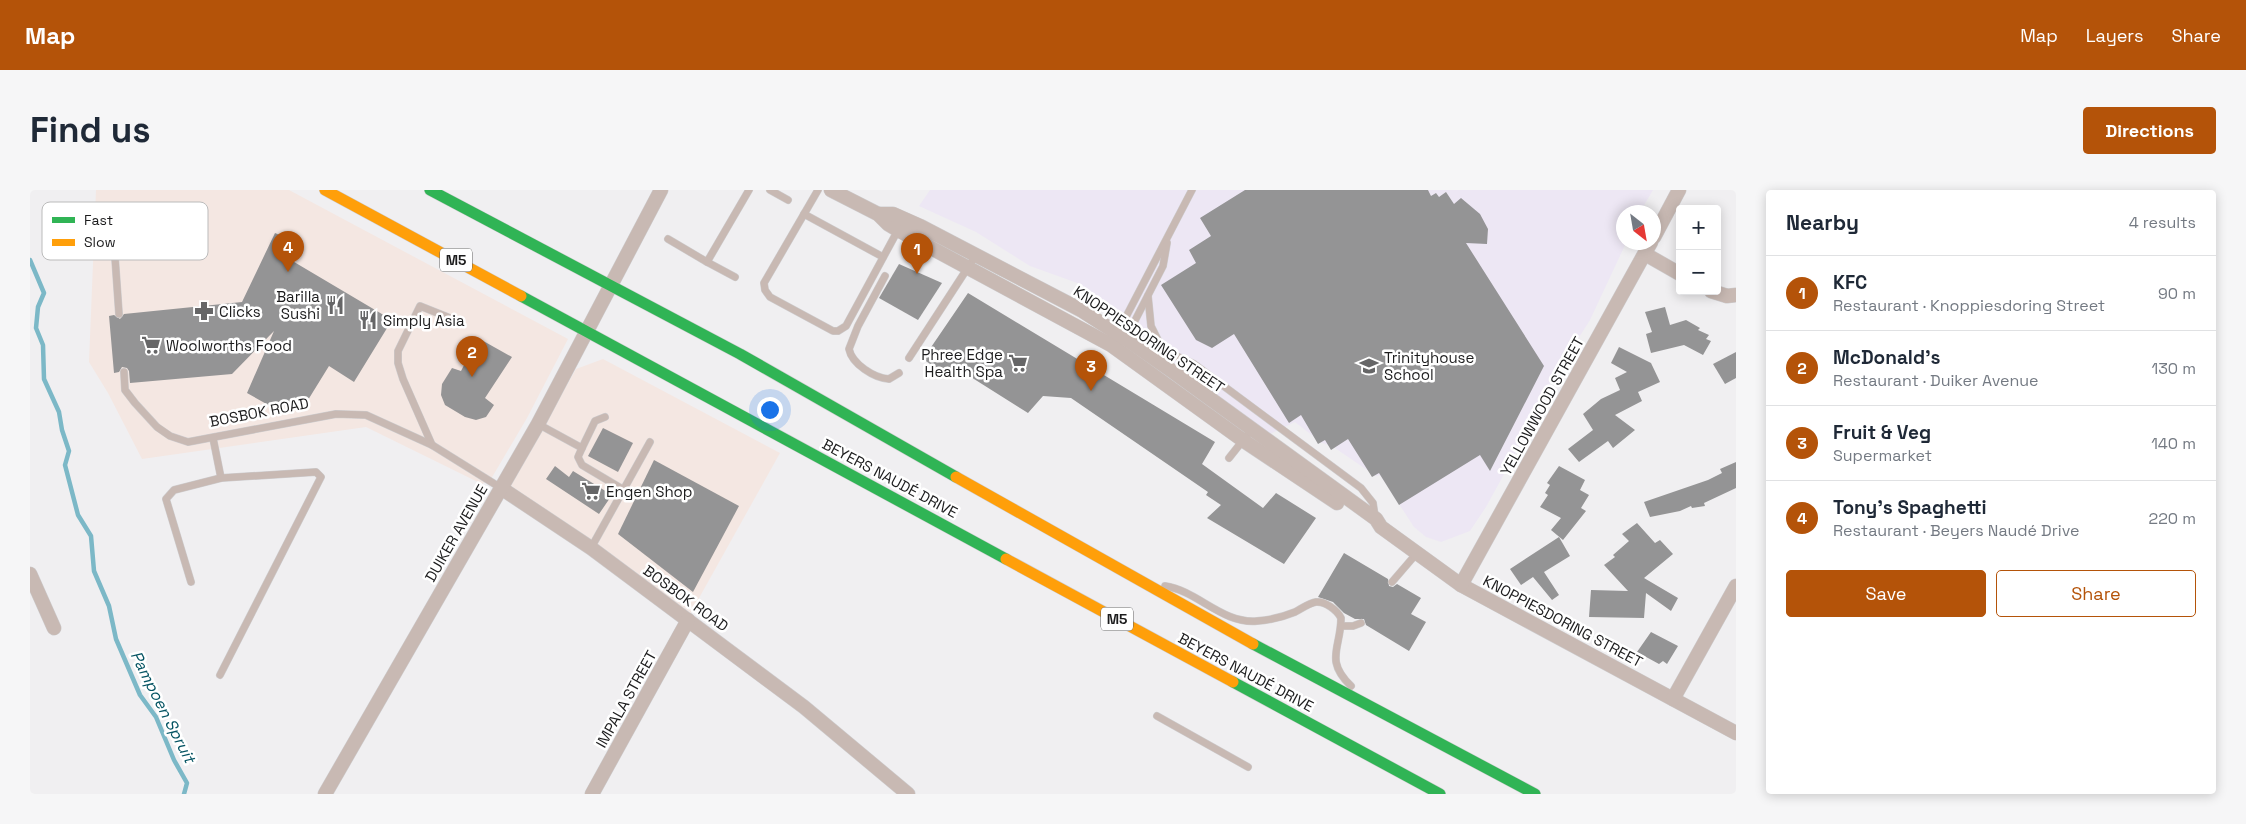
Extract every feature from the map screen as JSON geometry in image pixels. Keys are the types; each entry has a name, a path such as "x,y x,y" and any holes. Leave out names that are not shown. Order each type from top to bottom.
{"main road":[{"name":"BEYERS NAUDÉ DRIVE","path":"325,190 1440,794"},
{"name":"BEYERS NAUDÉ DRIVE","path":"430,190 740,354 1211,622 1535,794"}],"street":[{"name":"DUIKER AVENUE","path":"325,794 538,424 661,190"},
{"name":"KNOPPIESDORING STREET","path":"831,190 878,214 888,224 968,268 1146,354 1248,435"},
{"path":"1661,224 1679,190"},
{"name":"KNOPPIESDORING STREET","path":"878,214 893,214 1081,310 1118,342 1370,525 1378,523 1461,585 1736,734"},
{"name":"YELLOWWOOD STREET","path":"1461,585 1647,250"},
{"path":"1650,250 1676,271"},
{"path":"1721,294 1727,296 1736,295"},
{"name":"BOSBOK ROAD","path":"501,488 591,548 804,706 908,794"},
{"path":"30,574 54,628"},
{"path":"1673,699 1736,586"},
{"name":"IMPALA STREET","path":"592,794 688,620"}],"lane":[{"path":"707,262 749,190"},
{"path":"770,190 788,200"},
{"path":"818,190 764,283 765,290 770,297 833,331 838,331 846,326 898,230"},
{"path":"1118,342 1150,268 1168,238 1192,190"},
{"path":"804,214 883,257"},
{"path":"1118,342 1163,266 1168,238"},
{"path":"668,239 735,277"},
{"path":"909,358 976,255"},
{"path":"115,260 119,314"},
{"path":"884,276 848,349 855,362 878,376 889,379 899,373"},
{"path":"1148,293 1151,326 1163,350"},
{"path":"432,445 403,379 398,363 398,351 420,306 455,320"},
{"path":"1146,354 1163,350 1194,364 1361,488 1373,503 1378,523"},
{"name":"BOSBOK ROAD","path":"124,372 124,388 128,396 157,427 170,436 188,442 336,414 366,415 432,445 501,488"},
{"path":"605,417 594,421 578,456 582,465 624,490"},
{"path":"538,424 582,448"},
{"path":"1229,458 1248,435"},
{"path":"213,438 222,478"},
{"path":"591,548 650,442"},
{"path":"191,582 166,500 174,490 222,478 316,472 321,477 220,675"},
{"path":"1392,582 1417,553"},
{"path":"1147,585 1175,588 1215,610 1244,621 1276,618 1314,603 1322,603 1339,614 1341,626 1334,653 1337,669 1349,684 1379,710"},
{"path":"1341,626 1353,626 1361,622"},
{"path":"1158,716 1248,767"}],"shaded area":[{"path":"96,190 289,190 568,339 527,418 491,479 482,484 366,427 142,459 108,393 89,362 93,260 208,260 208,202 96,202"},
{"name":"Trinityhouse School","path":"930,190 1653,190 1644,205 1616,205 1616,250 1623,250 1590,320 1547,388 1549,392 1486,507 1470,531 1441,542 1426,537 1414,527 1380,475 1376,476 1332,446 1322,443 1295,422 1270,434 1135,334 1117,314 1080,284 1030,266 976,232 919,206"},
{"path":"603,359 780,453 689,616 510,485 576,369"}],"building":[{"path":"1245,190 1428,190 1431,196 1436,193 1439,197 1446,192 1454,204 1461,198 1480,214 1488,229 1487,244 1466,243 1544,366 1490,471 1480,455 1399,505 1379,473 1372,477 1348,439 1331,450 1325,440 1318,444 1301,415 1289,423 1234,334 1212,348 1196,340 1161,285 1196,263 1189,250 1211,236 1200,218"},
{"path":"275,233 292,240 284,256 392,320 354,382 329,366 308,400 270,406 247,393 274,331 232,374 130,383 127,368 122,367 119,372 114,373 109,316 114,315 120,319 124,314 242,302"},
{"path":"899,264 942,283 918,320 879,298"},
{"path":"968,293 1215,442 1202,464 1263,508 1276,493 1316,518 1284,564 1207,518 1221,505 1206,495 1208,492 1071,398 1043,396 1028,413 955,367 946,375 923,359"},
{"path":"1665,307 1670,325 1686,320 1700,328 1698,330 1709,335 1706,339 1711,341 1703,355 1684,345 1651,353 1646,334 1652,332 1645,312"},
{"path":"478,338 512,357 485,398 494,405 486,417 476,420 465,417 445,405 441,395 442,384 452,368 461,371"},
{"path":"1619,347 1651,363 1660,382 1638,392 1642,401 1615,415 1635,430 1613,448 1608,441 1579,462 1568,449 1593,430 1583,414 1601,399 1620,390 1615,378 1627,372 1611,363"},
{"path":"1736,352 1736,378 1725,384 1713,364"},
{"path":"603,428 633,443 618,472 588,456"},
{"path":"654,460 739,506 693,592 618,534"},
{"path":"1736,462 1736,488 1704,503 1705,506 1692,508 1691,506 1680,511 1650,517 1644,502 1708,480 1722,473 1720,469"},
{"path":"555,466 569,477 573,471 612,495 599,514 546,479"},
{"path":"1559,466 1585,480 1580,490 1589,495 1581,508 1586,511 1563,540 1551,530 1561,518 1540,507 1548,495 1545,493 1550,485 1547,483"},
{"path":"1637,523 1655,543 1660,540 1673,554 1644,578 1678,598 1671,611 1646,593 1644,618 1589,617 1591,590 1628,591 1604,565 1615,557 1613,555 1629,541 1622,534"},
{"path":"1559,537 1570,556 1544,572 1559,595 1552,600 1533,577 1521,585 1510,569"},
{"path":"1344,553 1388,579 1389,586 1393,587 1397,584 1421,598 1411,614 1426,622 1409,651 1366,625 1364,619 1355,619 1344,613 1333,602 1318,597"},
{"path":"1651,632 1678,646 1667,664 1663,661 1659,664 1637,652"}],"waterway":[{"name":"Pampoen Spruit","path":"30,260 44,293 38,307 36,328 43,345 44,379 59,412 62,430 69,451 65,465 78,515 91,536 94,571 109,606 116,639 140,695 156,717 174,760 187,783 184,794"}],"traffic: fast":[{"path":"430,190 740,354 956,477"},
{"path":"521,296 1006,559"},
{"path":"1253,644 1535,794"},
{"path":"1233,682 1440,794"}],"traffic: slow":[{"path":"325,190 521,296"},
{"path":"956,477 1253,644"},
{"path":"1006,559 1233,682"}],"place":[{"name":"Tony's Spaghetti","path":"288,272"},
{"name":"KFC","path":"917,274"},
{"name":"Barilla Sushi","path":"335,305"},
{"name":"Clicks","path":"204,311"},
{"name":"Simply Asia","path":"368,320"},
{"name":"Woolworths Food","path":"151,345"},
{"name":"Phree Edge Health Spa","path":"1018,363"},
{"name":"Trinityhouse School","path":"1369,366"},
{"name":"McDonald's","path":"472,377"},
{"name":"Fruit & Veg","path":"1091,391"},
{"name":"Engen Shop","path":"591,491"}]}
